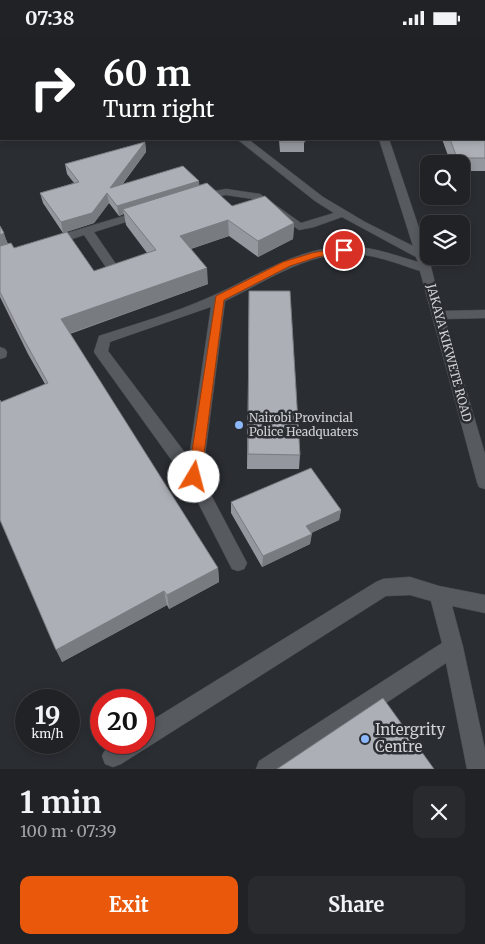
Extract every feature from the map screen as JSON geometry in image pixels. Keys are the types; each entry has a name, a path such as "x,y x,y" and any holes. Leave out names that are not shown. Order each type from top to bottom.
{"street":[{"path":"243,140 319,199 420,254"},
{"name":"JAKAYA KIKWETE ROAD","path":"384,140 420,249"},
{"path":"187,200 206,194 226,192 256,196 299,227 343,213"},
{"path":"43,244 160,208"},
{"path":"86,230 116,273"},
{"path":"238,563 194,477 101,352 104,339 219,299 287,264 315,255 344,250 374,253 426,269"},
{"name":"JAKAYA KIKWETE ROAD","path":"425,265 437,315 485,481"},
{"path":"194,477 219,299"},
{"path":"437,315 485,315"},
{"path":"155,730 384,588 410,586 439,595 485,604"},
{"path":"439,595 453,647 478,769"},
{"path":"267,769 453,647"}],"building":[{"path":"281,140 304,140 305,142 281,142"},
{"path":"450,140 485,140 485,158 470,158 470,155 456,155"},
{"path":"145,142 110,188 183,166 199,181 117,206 107,193 92,213 61,222 40,193 79,182 65,164"},
{"path":"207,183 232,206 265,196 294,223 258,241 228,220 180,236 207,268 61,319 218,568 167,595 164,591 56,650 0,520 0,400 1,402 48,383 0,292 0,246 11,243 14,248 67,232 94,271 156,250 123,209"},
{"path":"0,226 4,233 0,235"},
{"name":"Nairobi Provincial Police Headquaters","path":"249,291 290,291 300,455 248,454"},
{"path":"311,468 341,510 306,526 312,534 263,556 231,502"},
{"name":"Intergrity Centre","path":"383,698 434,769 277,769"}],"place":[{"name":"Nairobi Provincial Police Headquaters","path":"239,425"},
{"name":"Intergrity Centre","path":"365,739"}],"route":[{"path":"194,477 219,299 287,264 315,255 344,250"}]}
